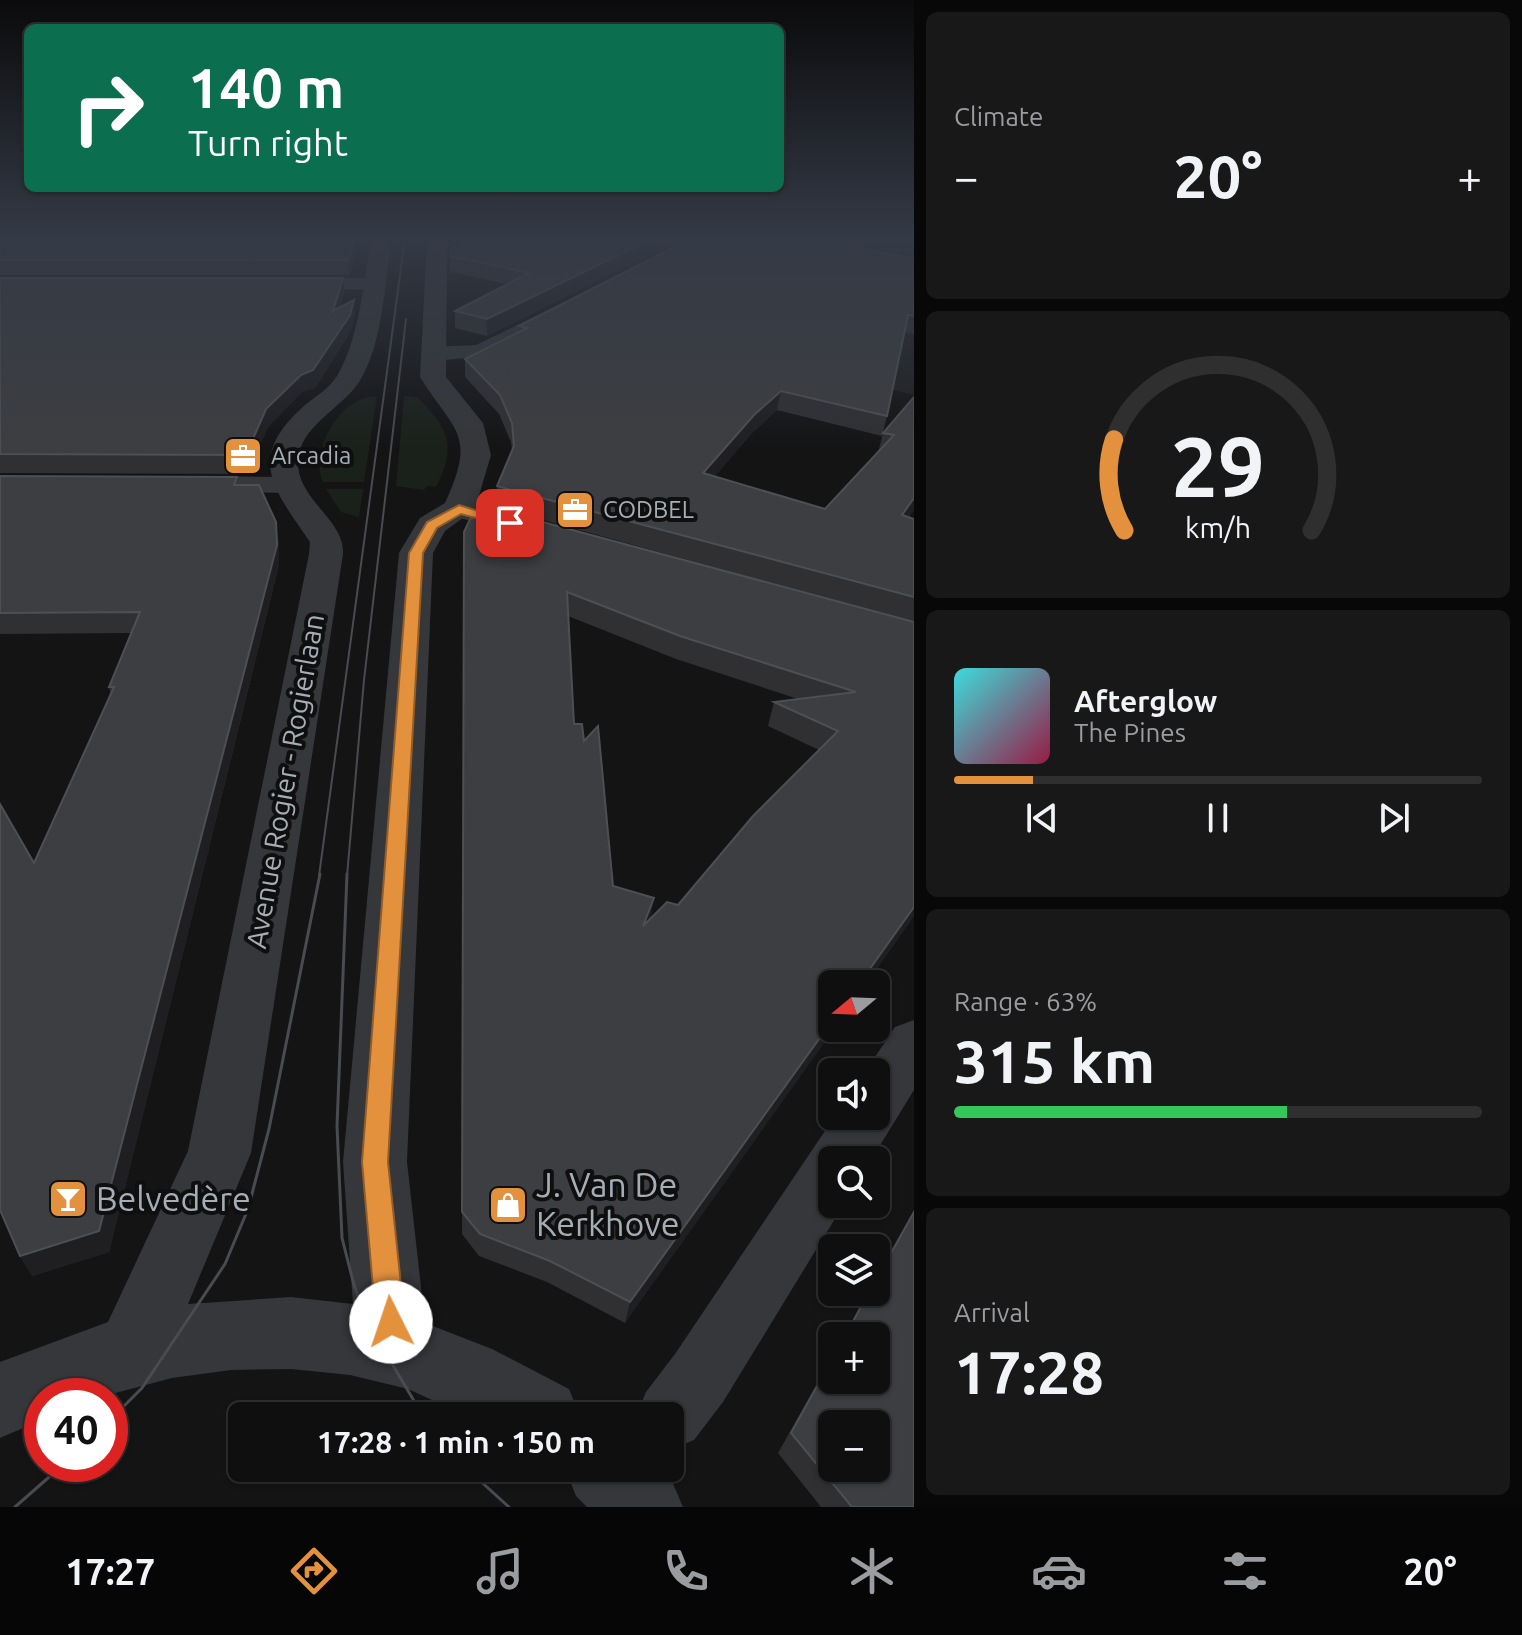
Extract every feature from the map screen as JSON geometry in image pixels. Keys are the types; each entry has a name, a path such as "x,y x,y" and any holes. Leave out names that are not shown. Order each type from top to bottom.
{"street":[{"path":"153,484 286,485 283,465 290,443 300,426 339,393 351,373 366,308"},
{"path":"392,1349 375,1162 416,553 432,525 459,509 475,460 475,439 469,422 433,377 434,308"},
{"path":"432,354 481,351 566,308"},
{"name":"Avenue Rogier - Rogierlaan","path":"133,1348 219,1153 326,554 327,542 301,511 286,485"},
{"path":"459,509 571,539"},
{"path":"890,1080 914,1043"},
{"path":"681,1402 818,1193"},
{"path":"0,1400 133,1348 236,1332 308,1333 392,1349 465,1375 516,1402"}],"shaded area":[{"path":"914,309 914,395 865,383"},
{"path":"377,396 364,482 323,482 320,455 331,427 351,405 363,398"},
{"path":"404,396 417,397 436,418 446,438 447,460 436,487 427,486 424,490 396,486"},
{"path":"326,489 363,489 359,517 341,512"}],"building":[{"path":"0,308 334,308 333,311 352,308 313,370 301,375 266,409 246,455 0,454"},
{"path":"460,308 509,308 487,319 455,311"},
{"path":"554,308 914,308 914,316 908,315 887,416 781,391 754,415 703,473 825,509 894,435 883,433 914,397 914,498 902,515 914,519 914,597 497,486 514,446 512,423 500,395 465,359 527,328 519,326"},
{"path":"0,476 237,477 234,485 259,485 276,522 277,545 99,1231 20,1256 0,1210 0,804 34,863 114,687 109,687 140,612 0,613"},
{"path":"487,507 914,622 914,907 869,970 818,970 818,1040 630,1302 550,1261 480,1234 462,1212 464,532 470,519 482,516","holes":["567,592 680,636 856,692 774,702 838,731 753,816 678,905 667,902 643,926 654,898 613,886 598,726 584,741 582,724 574,724"]},
{"path":"914,1212 914,1507 852,1507 831,1482 890,1482 890,1410 818,1410 818,1466 791,1433 818,1384 818,1394 890,1394 890,1322 853,1322 861,1306 890,1306 890,1255"}],"tram line":[{"path":"319,876 396,308"},
{"path":"347,876 364,680 406,319"},
{"path":"128,1402 142,1388 225,1264 248,1209 269,1129 320,874"},
{"path":"347,874 337,1126 342,1238 354,1285 369,1325 415,1402"},
{"path":"15,1507 43,1482"},
{"path":"481,1482 509,1507"}],"place":[{"name":"Arcadia","path":"243,456"},
{"name":"CODBEL","path":"575,510"},
{"name":"Belvedère","path":"68,1199"},
{"name":"J. Van De Kerkhove","path":"508,1205"}],"route":[{"path":"391,1322 375,1162 416,553 432,525 459,509 510,523"}]}
